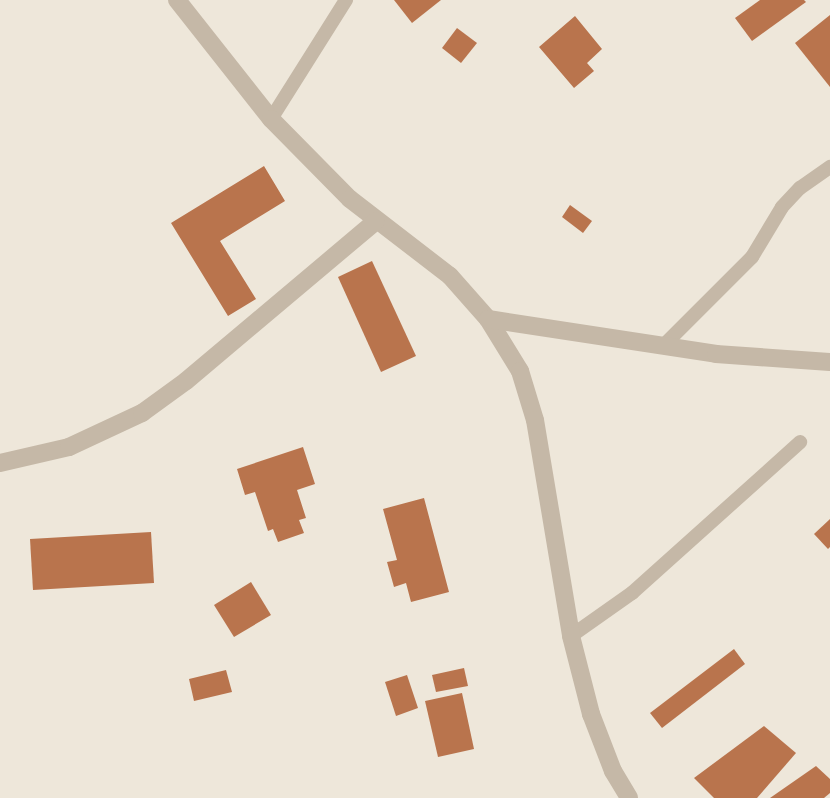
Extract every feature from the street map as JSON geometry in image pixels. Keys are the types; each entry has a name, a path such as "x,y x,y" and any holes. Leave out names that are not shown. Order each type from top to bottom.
{"street":[{"path":"177,0 271,119 376,221 408,240 450,276 488,319 520,371 535,420 571,636 591,714 612,771 629,798"},
{"path":"0,463 69,447 142,413 186,381 376,221"},
{"path":"488,319 666,343 716,354 830,362"}],"lane":[{"path":"271,119 346,0"},
{"path":"666,343 752,257 782,207 800,188 830,167"},
{"path":"571,636 632,593 800,442"}],"building":[{"path":"394,0 441,0 412,23"},
{"path":"760,0 806,2 752,41 735,18"},
{"path":"830,15 830,87 795,43"},
{"path":"575,16 602,49 587,63 594,71 574,88 539,47"},
{"path":"457,28 477,43 461,63 442,48"},
{"path":"264,166 285,201 220,241 256,299 228,316 171,223"},
{"path":"570,205 592,221 583,233 562,217"},
{"path":"372,261 416,356 381,372 338,277"},
{"path":"303,447 315,484 297,490 306,518 299,520 304,533 278,542 273,529 268,531 255,492 245,495 237,469"},
{"path":"424,498 449,592 411,602 406,583 394,587 387,562 397,560 383,509"},
{"path":"830,519 830,547 828,549 814,534"},
{"path":"151,532 154,583 33,590 30,539"},
{"path":"251,582 271,615 234,637 214,605"},
{"path":"734,649 745,664 662,728 650,713"},
{"path":"464,668 468,686 436,692 432,675"},
{"path":"226,670 232,692 194,701 189,679"},
{"path":"407,675 418,708 396,716 385,682"},
{"path":"462,693 474,749 438,757 425,701"},
{"path":"764,726 796,753 757,798 714,798 694,778"},
{"path":"816,766 830,779 830,793 824,798 770,798"}]}
